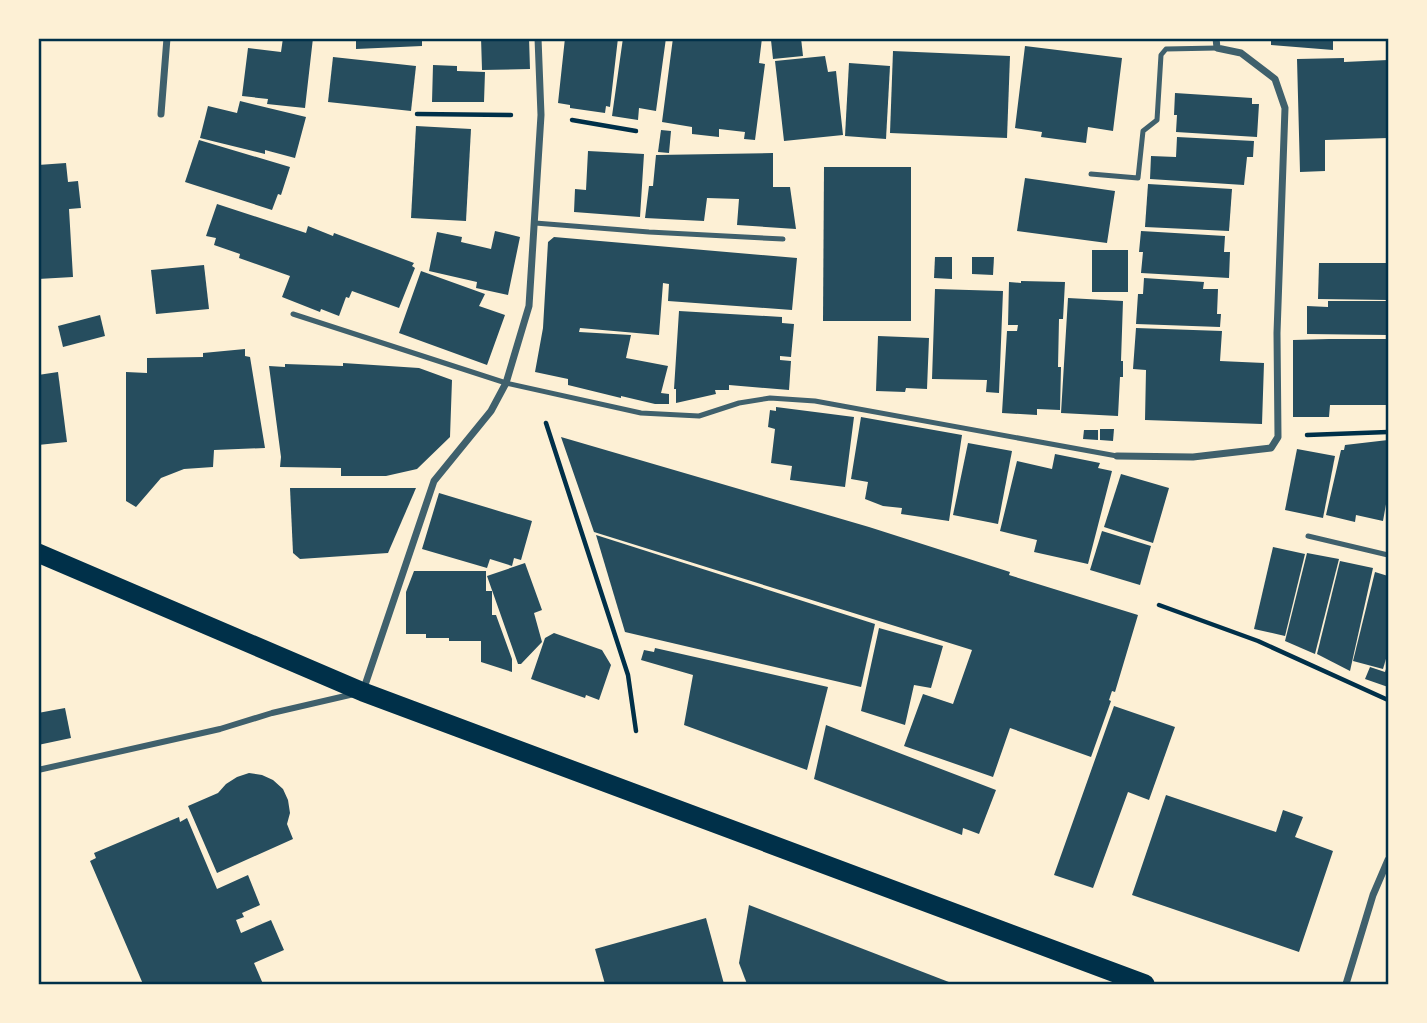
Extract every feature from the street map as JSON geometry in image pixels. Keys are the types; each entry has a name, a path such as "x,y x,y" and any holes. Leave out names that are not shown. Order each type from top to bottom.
{"highway":[{"path":"38,554 363,692 1145,985"}],"street":[{"path":"162,114 167,38"},
{"path":"38,770 220,729 272,713 363,692 434,481 491,411 506,383 529,306 541,115 538,38"},
{"path":"1117,456 1193,457 1271,448 1278,437 1277,333 1284,108 1275,79 1241,53 1217,48 1216,38"},
{"path":"1346,985 1373,895 1388,860"}],"lane":[{"path":"1091,174 1138,178 1143,131 1157,120 1161,55 1166,49 1217,48"},
{"path":"535,223 783,239"},
{"path":"293,314 506,383 641,413 699,416 739,403 770,398 815,401 1117,456"},
{"path":"1308,536 1388,555"}],"path":[{"path":"533,389 530,411 543,416 548,429 628,675 636,731"},
{"path":"1278,437 1388,432"},
{"path":"1158,605 1258,641 1388,700"}],"building":[{"path":"283,38 313,38 305,108 267,104 268,99 242,96 248,48 281,52"},
{"path":"356,38 422,38 422,46 356,49"},
{"path":"481,38 529,38 530,69 482,70"},
{"path":"565,38 618,38 610,107 606,106 605,113 570,108 570,105 558,103"},
{"path":"623,38 666,38 656,111 639,108 638,120 612,116"},
{"path":"673,38 762,38 759,63 765,64 755,140 744,139 745,132 719,129 719,137 692,134 692,127 662,122"},
{"path":"801,38 803,56 773,59 771,40"},
{"path":"1271,38 1333,38 1333,50 1271,45"},
{"path":"1025,46 1122,58 1113,131 1088,127 1086,143 1041,137 1042,132 1015,128"},
{"path":"893,51 1010,56 1007,138 890,133"},
{"path":"825,56 828,72 836,71 843,135 784,141 775,61"},
{"path":"333,57 416,66 411,111 328,102"},
{"path":"1344,58 1344,62 1388,60 1388,138 1325,140 1325,171 1300,172 1297,59"},
{"path":"849,63 890,66 886,139 845,136"},
{"path":"433,65 457,66 457,71 485,72 484,102 432,102"},
{"path":"1175,93 1252,98 1252,104 1259,104 1257,137 1176,132"},
{"path":"240,101 306,117 295,158 265,150 265,154 200,138 208,106 237,113"},
{"path":"416,126 471,129 466,221 411,218"},
{"path":"661,130 671,131 669,153 658,152"},
{"path":"1177,137 1254,141 1253,157 1247,157 1244,185 1150,179 1151,156 1176,157"},
{"path":"199,140 290,167 281,195 278,194 272,210 185,182"},
{"path":"588,151 644,154 640,217 574,212 575,189 586,190"},
{"path":"773,153 773,187 790,187 796,229 737,225 739,199 707,198 704,221 645,218 649,186 653,186 656,155"},
{"path":"66,163 68,182 78,181 81,208 69,209 73,277 38,279 38,165"},
{"path":"824,167 911,167 911,321 823,321"},
{"path":"1025,178 1115,191 1107,243 1017,231"},
{"path":"1148,184 1232,189 1229,231 1145,227"},
{"path":"217,204 306,233 308,226 333,236 334,233 414,263 412,266 415,268 399,308 352,291 349,298 346,297 339,316 321,309 320,312 282,297 290,276 239,258 240,254 214,245 216,238 206,236"},
{"path":"495,231 520,237 508,295 476,288 477,282 429,271 437,232 462,237 461,242 491,249"},
{"path":"1141,231 1225,236 1224,252 1230,252 1229,278 1141,273"},
{"path":"554,237 797,258 792,310 668,301 669,284 663,283 659,335 580,328 579,332 631,335 626,358 668,366 661,393 669,394 669,404 621,398 568,385 568,379 535,372 543,328 548,242"},
{"path":"1092,250 1128,250 1128,292 1092,292"},
{"path":"935,257 952,257 952,279 934,278"},
{"path":"972,257 994,257 993,275 972,274"},
{"path":"1319,263 1388,263 1388,300 1318,299"},
{"path":"204,265 209,309 156,314 151,270"},
{"path":"421,271 485,294 479,306 505,315 487,365 399,333"},
{"path":"1144,278 1204,282 1203,289 1218,289 1217,314 1221,314 1220,327 1136,324 1138,294 1143,294"},
{"path":"1009,282 1065,282 1063,319 1059,319 1060,410 1037,409 1037,415 1002,413 1007,331 1017,331 1018,325 1008,325"},
{"path":"935,289 1003,291 999,393 986,392 987,380 932,379"},
{"path":"1068,298 1123,301 1123,377 1120,377 1118,416 1061,413"},
{"path":"1328,301 1388,301 1388,335 1307,334 1307,306 1328,307"},
{"path":"679,311 782,317 782,323 794,324 791,357 780,356 780,360 791,361 789,390 729,385 729,390 715,390 716,394 676,403 674,389"},
{"path":"100,315 105,336 63,347 58,326"},
{"path":"1136,328 1222,331 1220,361 1264,363 1262,424 1145,420 1146,370 1133,369"},
{"path":"878,336 929,338 927,389 906,388 905,392 876,391"},
{"path":"1388,339 1388,405 1330,405 1329,417 1293,417 1293,340"},
{"path":"245,349 245,356 250,357 265,448 214,450 213,467 184,469 161,478 136,507 126,501 126,372 147,373 147,358 203,357 203,353"},
{"path":"343,363 419,368 452,380 450,437 417,469 386,476 341,476 341,468 280,467 269,366 343,366"},
{"path":"58,372 67,442 38,445 38,375"},
{"path":"776,407 854,417 845,487 790,480 792,466 771,463 775,429 768,427 770,410 776,411"},
{"path":"861,417 962,435 949,521 901,514 902,508 883,506 865,499 868,482 851,479"},
{"path":"1100,429 1114,429 1113,441 1100,440"},
{"path":"1084,430 1098,430 1098,440 1083,439"},
{"path":"561,437 869,527 1138,615 1115,692 1112,691 1091,757 1010,728 993,777 904,746 923,694 953,704 972,650 594,532"},
{"path":"1388,440 1388,493 1383,521 1356,515 1355,522 1326,515 1341,450 1344,450 1345,445"},
{"path":"968,443 1012,451 998,524 953,515"},
{"path":"1297,449 1335,456 1323,518 1285,510"},
{"path":"1055,454 1100,463 1098,468 1112,471 1088,564 1034,552 1037,540 1000,531 1017,461 1052,469"},
{"path":"1121,474 1169,488 1153,543 1104,527"},
{"path":"290,488 416,488 388,553 300,559 293,553"},
{"path":"439,493 532,521 521,560 514,558 512,566 490,559 487,568 422,549"},
{"path":"1102,531 1151,546 1140,585 1090,570"},
{"path":"596,535 875,624 861,687 625,632"},
{"path":"1273,547 1305,554 1285,636 1254,629"},
{"path":"1307,553 1339,559 1315,654 1285,641"},
{"path":"1340,561 1373,568 1350,671 1317,654"},
{"path":"525,563 542,610 534,613 542,642 518,664 487,576"},
{"path":"414,571 486,571 486,591 492,591 492,615 496,615 512,659 512,672 481,662 481,641 449,641 449,638 426,638 426,634 406,634 406,592"},
{"path":"1375,572 1388,576 1388,652 1383,669 1353,661"},
{"path":"879,628 943,646 931,688 914,685 905,725 861,711"},
{"path":"554,633 602,650 611,665 599,700 586,695 585,698 531,679 545,638"},
{"path":"655,648 828,687 807,770 684,725 693,675 641,660 644,650 654,652"},
{"path":"1388,663 1388,687 1365,679 1370,667 1385,672"},
{"path":"1114,706 1175,727 1149,800 1128,792 1093,888 1054,875"},
{"path":"65,708 71,738 38,745 38,713"},
{"path":"826,725 996,790 979,834 963,828 962,835 814,779"},
{"path":"249,773 273,780 283,789 290,813 287,824 293,839 217,873 188,806 218,793 226,784"},
{"path":"1166,795 1276,832 1283,810 1303,817 1295,837 1333,851 1299,952 1132,895"},
{"path":"179,817 180,822 187,818 217,889 248,875 260,905 242,913 244,917 236,920 241,933 271,920 284,950 254,963 263,984 143,984 90,861 96,858 94,853"},
{"path":"749,905 954,984 747,984 739,963"},
{"path":"706,918 724,984 605,984 595,949"}]}
